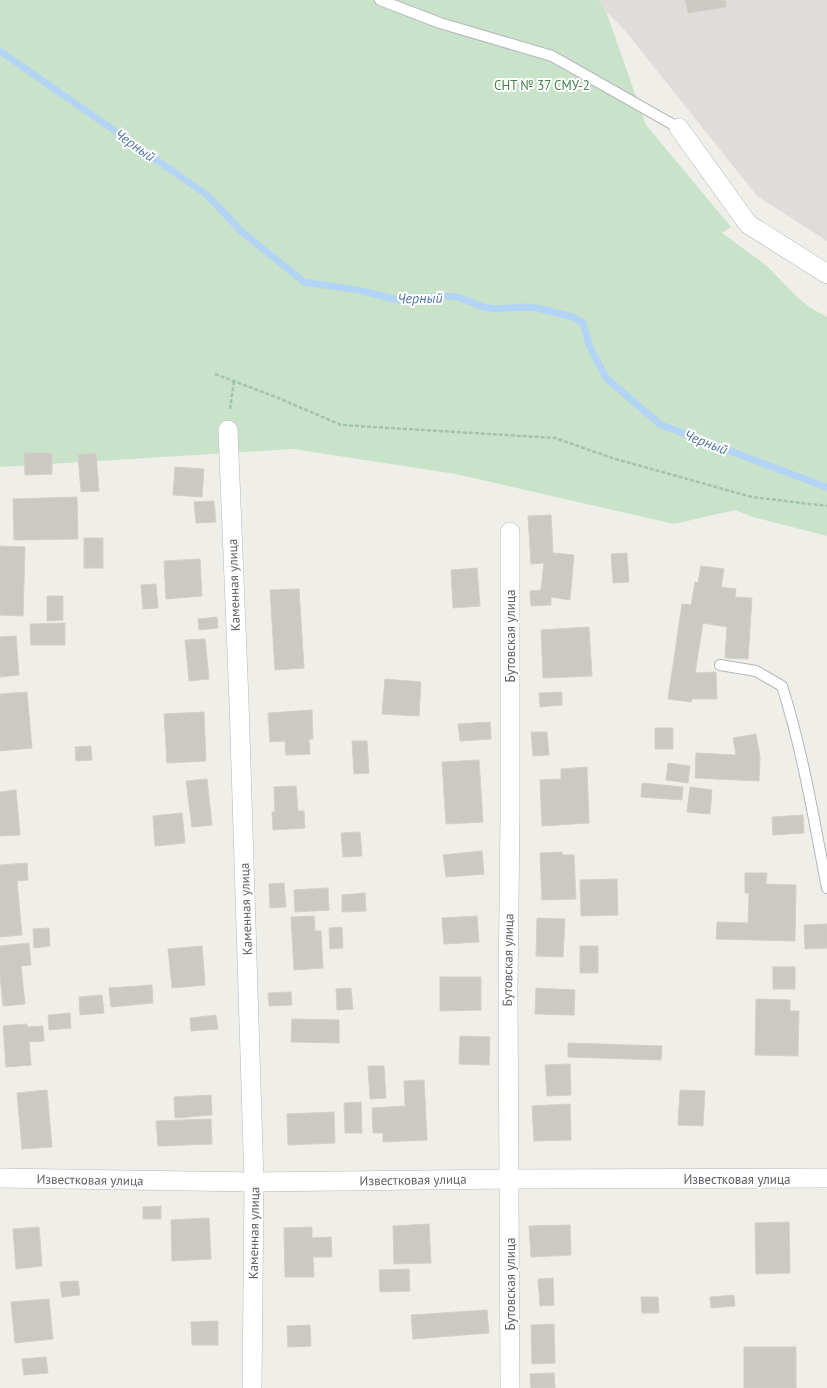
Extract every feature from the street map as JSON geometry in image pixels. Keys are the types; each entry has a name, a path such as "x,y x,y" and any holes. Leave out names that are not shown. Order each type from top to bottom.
{"street":[{"path":"679,128 748,224 827,274"},
{"name":"Каменная улица","path":"228,430 239,702 254,1182 252,1388"},
{"name":"Бутовская улица","path":"510,532 510,815 508,992 510,1388"},
{"name":"Известковая улица","path":"0,1178 254,1182 510,1179 827,1178"}],"lane":[{"path":"380,0 440,23 552,56 679,128"},
{"path":"720,665 756,671 782,686 791,713 806,777 827,888"}],"path":[{"path":"215,374 276,397 341,425 555,438 612,458 752,497 827,506"},
{"path":"228,430 234,382"}],"shaded area":[{"path":"598,0 827,0 827,241 757,196 626,32 606,11"}],"green space":[{"name":"СНТ № 37 СМУ-2","path":"0,0 598,0 606,11 646,125 731,227 722,233 767,266 809,307 827,317 827,536 753,517 735,510 674,524 456,474 293,449 0,467"}],"building":[{"path":"685,0 725,0 726,7 688,13"},
{"path":"24,453 52,453 52,474 25,475"},
{"path":"96,453 99,491 81,492 78,455"},
{"path":"175,467 204,469 202,497 173,495"},
{"path":"77,497 78,539 14,540 13,499"},
{"path":"214,501 216,522 196,523 194,502"},
{"path":"551,515 553,553 574,555 570,600 551,597 551,605 531,606 530,591 541,590 544,563 531,564 528,516"},
{"path":"84,538 103,538 103,568 84,568"},
{"path":"0,546 25,547 23,616 0,615"},
{"path":"627,553 629,582 613,583 611,554"},
{"path":"200,559 202,596 166,599 164,561"},
{"path":"701,566 724,569 721,587 736,589 735,597 752,598 748,659 725,658 727,627 703,623 695,673 716,672 717,699 692,699 691,702 668,699 682,604 691,605 695,582 698,583"},
{"path":"477,568 480,606 453,608 451,570"},
{"path":"156,584 158,608 143,609 141,585"},
{"path":"299,589 304,668 275,670 270,590"},
{"path":"47,596 63,596 63,620 47,621"},
{"path":"217,617 218,628 199,630 198,619"},
{"path":"65,623 65,645 31,645 30,624"},
{"path":"589,627 592,676 543,678 541,630"},
{"path":"16,636 19,675 0,677 0,637"},
{"path":"205,639 209,679 189,681 185,640"},
{"path":"385,679 421,682 419,716 382,714"},
{"path":"27,692 32,748 0,751 0,694"},
{"path":"562,692 562,705 540,707 539,693"},
{"path":"312,710 313,739 309,739 310,754 286,755 285,741 270,742 268,713"},
{"path":"204,712 206,761 167,763 164,714"},
{"path":"490,722 491,739 460,741 458,724"},
{"path":"655,728 673,728 673,749 655,749"},
{"path":"531,732 547,732 549,755 533,756"},
{"path":"756,734 760,757 759,781 695,778 696,753 736,755 733,738"},
{"path":"352,741 367,741 369,773 354,774"},
{"path":"91,746 92,760 76,761 75,747"},
{"path":"479,760 483,822 446,824 442,762"},
{"path":"668,763 690,766 688,783 666,780"},
{"path":"587,767 589,823 542,826 540,780 561,779 561,769"},
{"path":"207,779 212,825 192,827 186,781"},
{"path":"642,783 683,787 682,800 641,797"},
{"path":"296,786 298,811 304,811 305,828 273,830 272,812 275,812 274,787"},
{"path":"690,787 712,790 710,814 687,812"},
{"path":"16,790 20,835 0,836 0,792"},
{"path":"182,813 185,843 155,846 153,816"},
{"path":"803,815 804,833 773,835 772,817"},
{"path":"360,832 362,856 343,857 341,833"},
{"path":"482,851 484,874 446,877 443,855"},
{"path":"562,852 562,855 574,855 576,899 542,900 540,853"},
{"path":"27,863 28,880 17,881 22,935 0,937 0,865"},
{"path":"745,873 767,873 766,884 796,885 795,941 716,939 717,922 748,923 749,893 745,893"},
{"path":"617,879 618,915 581,916 580,880"},
{"path":"284,883 286,907 270,908 269,884"},
{"path":"328,888 329,910 295,912 294,890"},
{"path":"365,893 366,911 342,912 342,895"},
{"path":"314,916 315,931 321,931 323,968 294,970 291,917"},
{"path":"477,916 479,942 444,944 442,918"},
{"path":"537,918 565,919 563,957 536,956"},
{"path":"827,924 827,948 805,949 804,925"},
{"path":"342,927 343,948 330,949 329,928"},
{"path":"49,928 50,946 34,948 33,929"},
{"path":"29,943 31,965 21,966 25,1004 3,1006 0,975 0,946"},
{"path":"202,946 205,985 172,988 168,949"},
{"path":"580,946 598,946 598,973 580,973"},
{"path":"773,967 795,967 795,989 773,989"},
{"path":"440,977 481,977 481,1010 440,1011"},
{"path":"152,985 153,1003 111,1007 109,988"},
{"path":"351,988 353,1009 337,1010 336,989"},
{"path":"536,988 575,990 574,1015 535,1014"},
{"path":"291,992 292,1005 269,1006 268,993"},
{"path":"102,995 104,1013 80,1015 79,997"},
{"path":"756,999 790,1000 790,1011 799,1011 798,1056 755,1055"},
{"path":"70,1013 71,1028 49,1030 48,1015"},
{"path":"216,1015 218,1029 191,1031 190,1018"},
{"path":"292,1019 339,1020 339,1043 291,1042"},
{"path":"27,1024 27,1027 43,1026 44,1041 29,1042 31,1065 6,1067 3,1026"},
{"path":"460,1036 490,1037 489,1065 459,1064"},
{"path":"568,1043 662,1046 661,1060 568,1057"},
{"path":"570,1064 571,1095 547,1096 545,1065"},
{"path":"368,1066 384,1066 386,1098 370,1099"},
{"path":"424,1080 427,1140 383,1142 383,1133 373,1133 372,1108 405,1106 404,1081"},
{"path":"47,1090 52,1147 22,1149 17,1093"},
{"path":"680,1090 705,1091 703,1126 678,1125"},
{"path":"211,1095 212,1115 175,1118 174,1097"},
{"path":"361,1102 362,1133 345,1133 344,1103"},
{"path":"570,1104 571,1140 534,1141 532,1106"},
{"path":"334,1112 335,1143 288,1145 287,1114"},
{"path":"211,1119 212,1144 158,1146 156,1121"},
{"path":"161,1206 161,1219 143,1219 143,1207"},
{"path":"209,1218 211,1259 172,1261 171,1220"},
{"path":"789,1222 790,1273 756,1274 755,1223"},
{"path":"429,1224 431,1263 394,1264 393,1226"},
{"path":"570,1225 571,1255 531,1257 529,1226"},
{"path":"39,1227 42,1266 16,1269 13,1229"},
{"path":"312,1227 312,1238 331,1237 332,1257 313,1257 314,1277 285,1277 284,1228"},
{"path":"409,1269 410,1291 380,1292 379,1270"},
{"path":"553,1278 554,1305 540,1306 538,1279"},
{"path":"78,1281 80,1295 62,1297 60,1282"},
{"path":"734,1295 735,1306 711,1308 710,1297"},
{"path":"641,1297 658,1297 659,1313 642,1313"},
{"path":"49,1299 53,1339 15,1343 11,1302"},
{"path":"487,1310 489,1333 413,1339 411,1315"},
{"path":"218,1321 218,1345 192,1345 191,1322"},
{"path":"554,1324 555,1363 532,1364 531,1325"},
{"path":"310,1325 311,1346 288,1347 287,1326"},
{"path":"744,1347 796,1347 796,1388 744,1388"},
{"path":"46,1357 48,1373 24,1375 22,1359"},
{"path":"554,1373 555,1388 531,1388 530,1374"}],"waterway":[{"name":"Черный","path":"0,51 207,195 242,232 304,282 358,290 407,301 418,298 445,296 458,297 483,307 496,309 524,307 537,308 573,317 583,323 589,345 606,378 661,425 826,487"}]}
